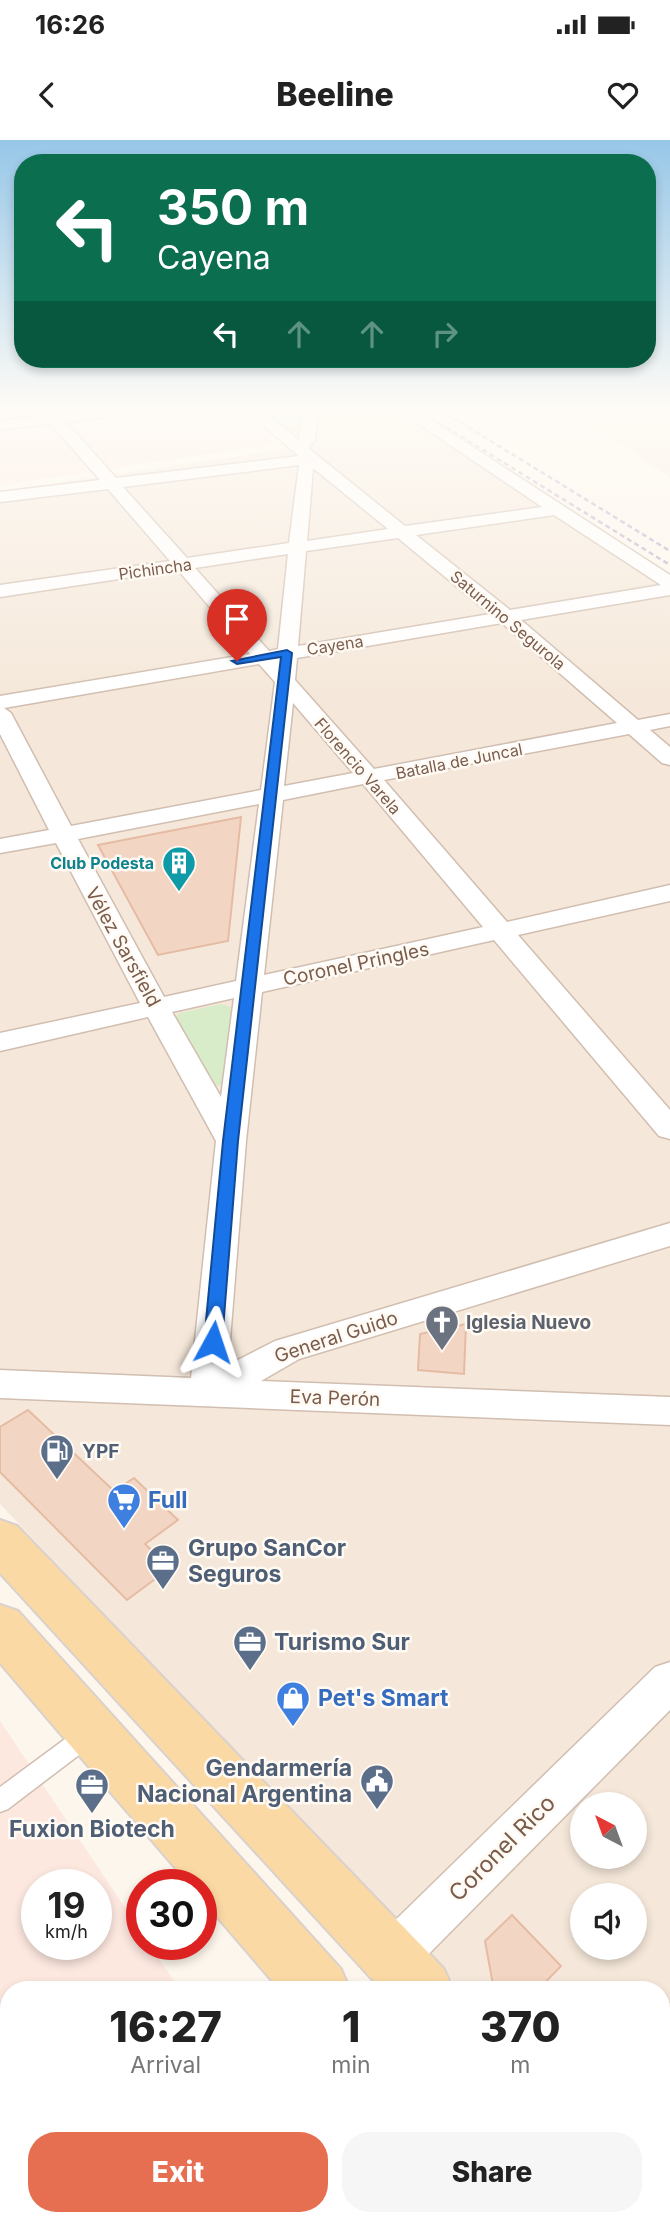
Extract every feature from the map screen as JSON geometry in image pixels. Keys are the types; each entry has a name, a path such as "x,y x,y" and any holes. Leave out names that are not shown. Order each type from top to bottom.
{"main road":[{"path":"0,1540 408,1973"},
{"path":"0,1627 94,1730 312,1981"}],"street":[{"name":"Florencio Varela","path":"126,502 370,778 670,1129"},
{"path":"208,1393 231,1141 285,682 301,502"},
{"name":"Saturnino Segurola","path":"366,502 506,617 670,758"},
{"path":"550,502 670,583"},
{"name":"Pichincha","path":"0,591 560,509"},
{"name":"Cayena","path":"0,702 670,589"},
{"name":"Vélez Sarsfield","path":"0,713 62,834 231,1141"},
{"name":"Batalla de Juncal","path":"0,846 670,720"},
{"name":"Coronel Pringles","path":"0,1042 670,894"},
{"name":"General Guido","path":"208,1393 287,1350 670,1234"},
{"name":"Eva Perón","path":"0,1384 669,1412"},
{"name":"Coronel Rico","path":"408,1973 670,1681"}],"lane":[{"path":"0,1801 94,1730"}],"shaded area":[{"path":"0,502 542,502 670,585 670,1981 452,1981 0,1504"},
{"path":"0,1721 99,1869 21,1869 21,1960 112,1960 112,1888 126,1909 126,1960 160,1960 174,1981 0,1981"}],"green space":[{"path":"221,1004 234,1008 227,1081 218,1086 206,1084 171,1020 180,1013"}],"building":[{"name":"Club Podesta","path":"241,817 228,941 158,955 98,845"},
{"name":"Iglesia Nuevo","path":"466,1324 464,1374 418,1370 420,1334"},
{"path":"28,1410 114,1491 134,1478 178,1520 145,1544 170,1568 127,1600 0,1472 0,1427"},
{"path":"512,1915 561,1966 547,1981 492,1981 485,1941"}],"railway":[{"path":"568,502 670,565"},
{"path":"591,502 670,551"}],"place":[{"name":"Club Podesta","path":"179,893"},
{"name":"Iglesia Nuevo","path":"442,1352"},
{"name":"YPF","path":"57,1481"},
{"name":"Full","path":"124,1530"},
{"name":"Grupo SanCor Seguros","path":"163,1591"},
{"name":"Turismo Sur","path":"250,1672"},
{"name":"Pet's Smart","path":"293,1728"},
{"name":"Gendarmería Nacional Argentina","path":"377,1811"},
{"name":"Fuxion Biotech","path":"92,1815"}],"route":[{"path":"213,1342 231,1141 287,653 237,661"}]}
